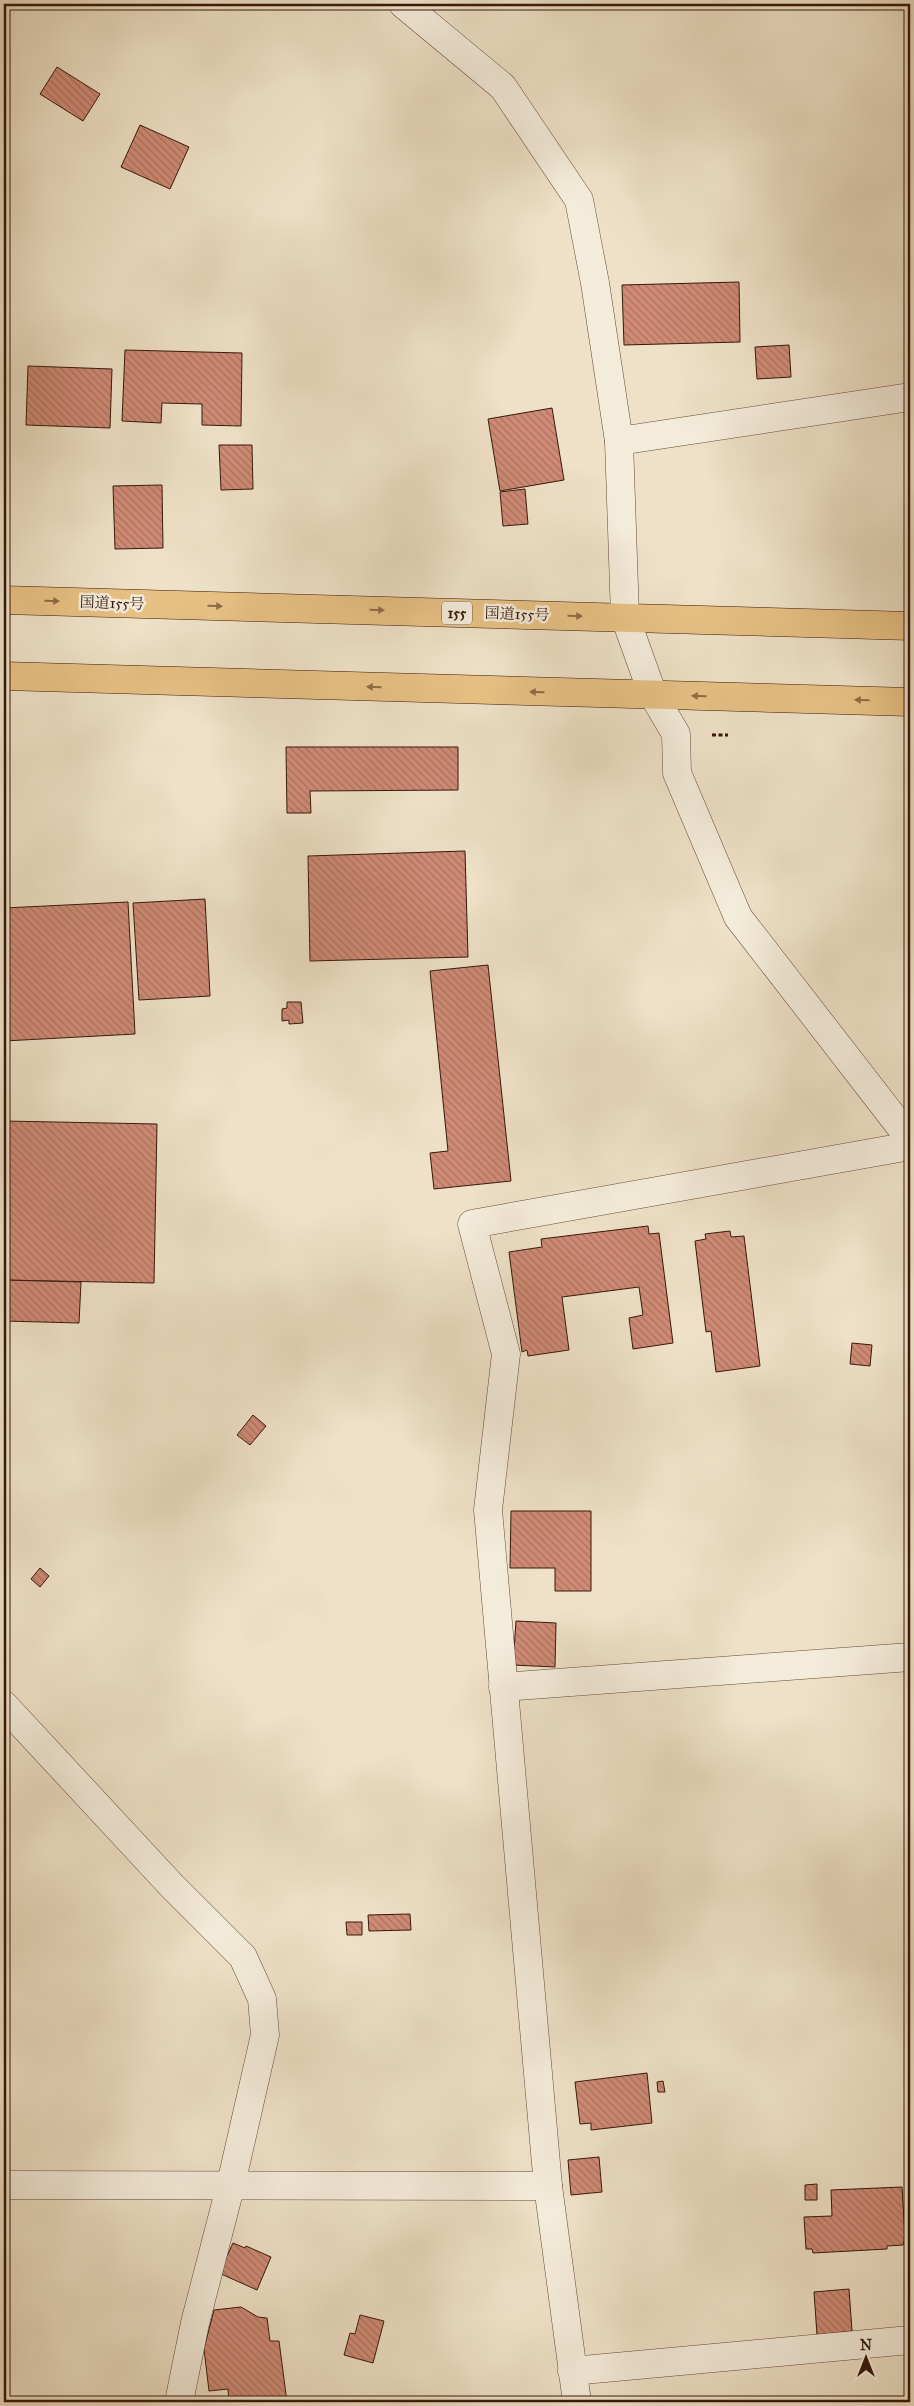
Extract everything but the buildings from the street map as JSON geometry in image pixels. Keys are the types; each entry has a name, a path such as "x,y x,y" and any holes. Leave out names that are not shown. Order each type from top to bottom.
{"highway":[{"name":"国道155号","path":"4,600 910,626"},
{"path":"4,676 910,702"}],"street":[{"path":"404,4 503,87 579,200 595,283 619,440 626,617 653,695 676,734 677,773 738,918 910,1139"},
{"path":"619,440 910,397"},
{"path":"577,2402 548,2186 488,1510 506,1354 472,1224 910,1146"},
{"path":"503,1687 910,1657"},
{"path":"4,1705 172,1886 243,1957 262,1998 265,2035 231,2184 195,2323 179,2402"},
{"path":"4,2185 548,2186"},
{"path":"572,2371 910,2340"}]}
